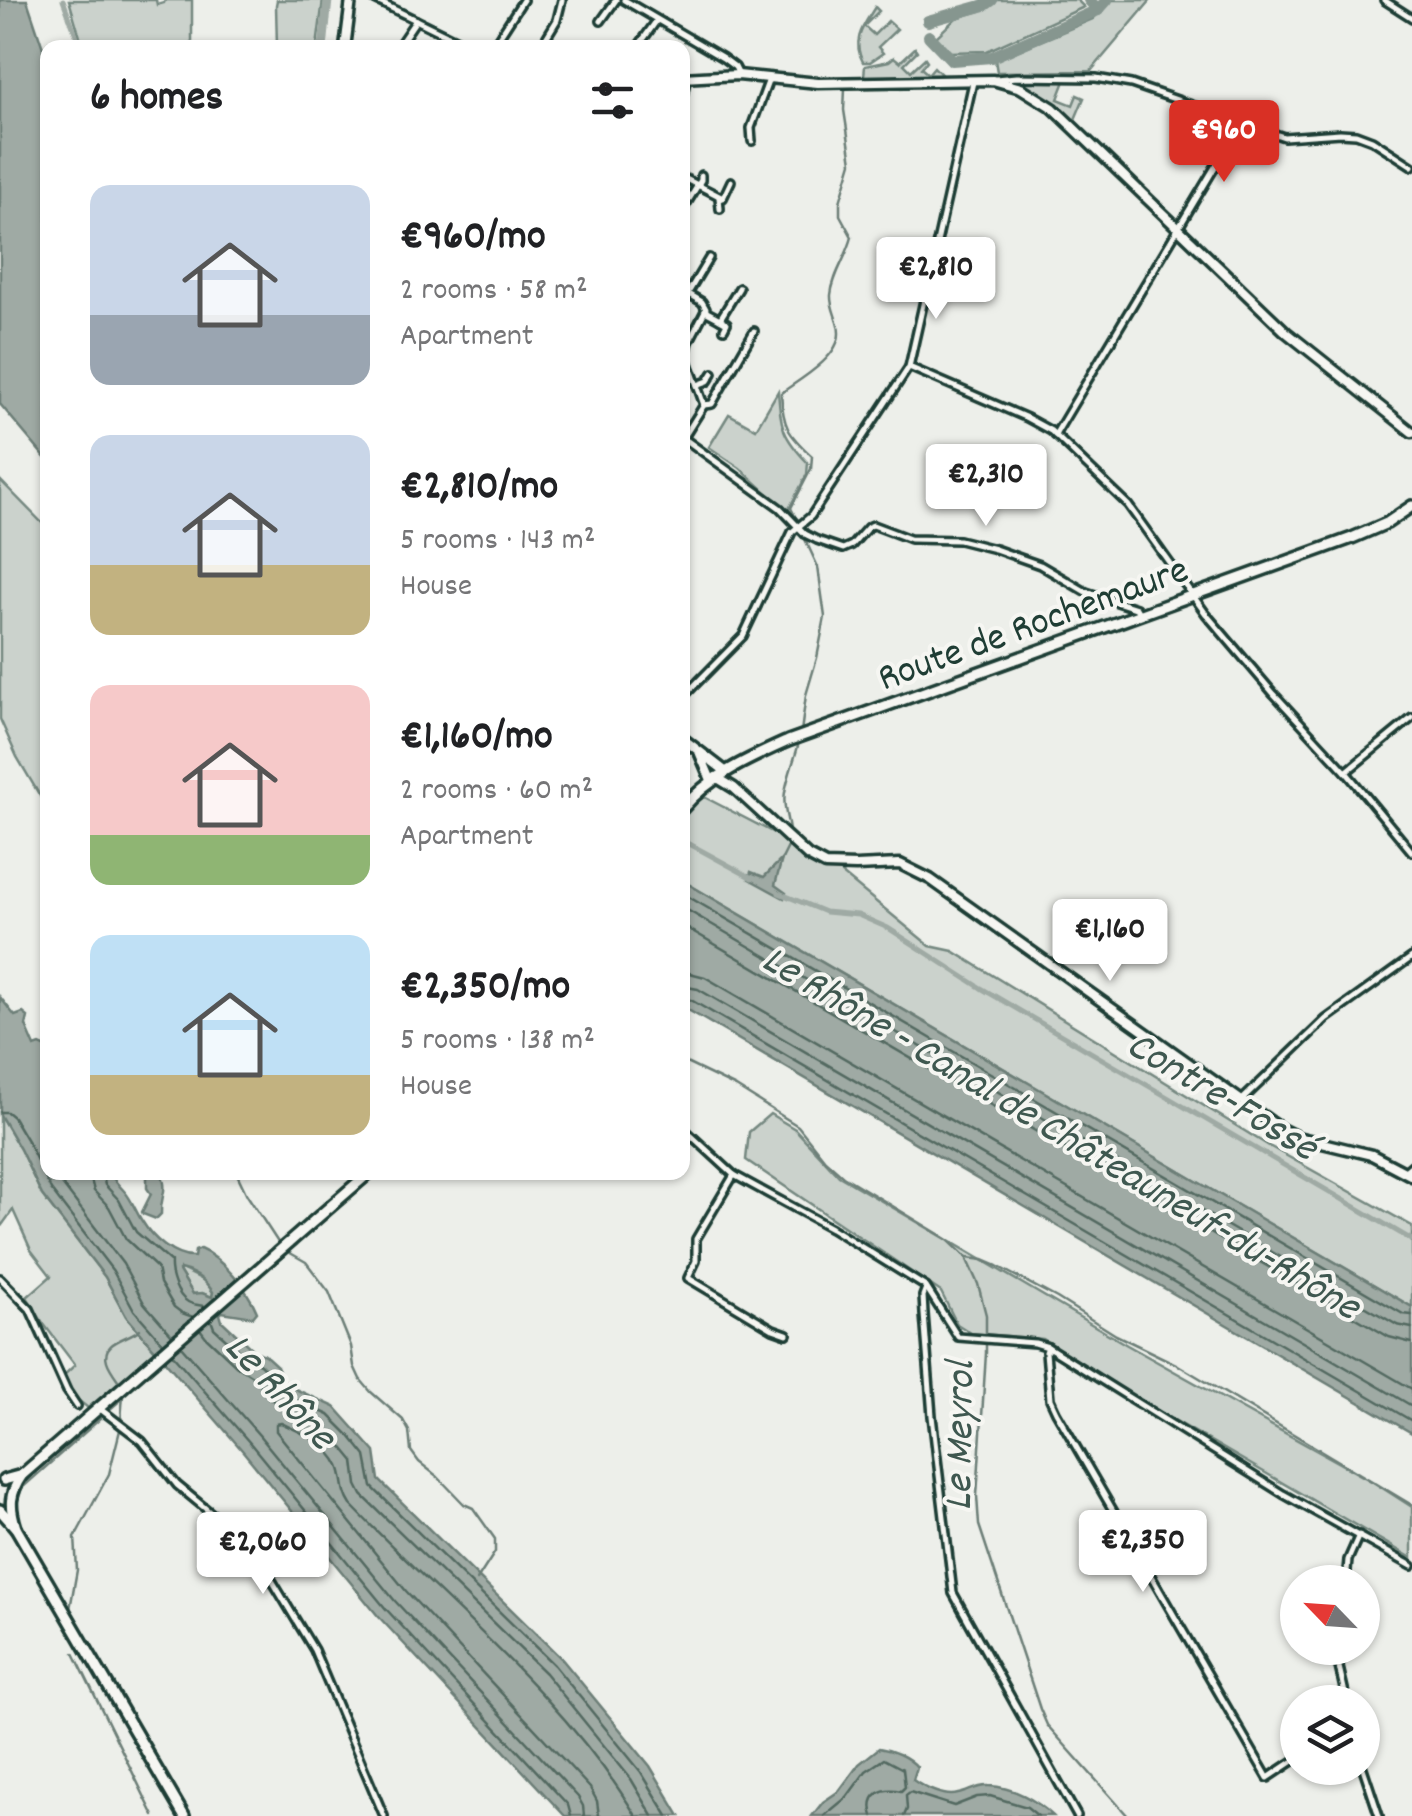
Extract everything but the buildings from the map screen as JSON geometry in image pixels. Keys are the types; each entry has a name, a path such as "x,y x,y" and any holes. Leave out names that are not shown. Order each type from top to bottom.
{"main road":[{"name":"Route de Rochemaure","path":"690,802 721,774 788,741 1352,538 1387,523 1412,506"},
{"path":"16,1528 10,1502 12,1489 22,1475 361,1180"},
{"path":"2,1479 22,1475"},
{"path":"2,1479 12,1489"},
{"path":"10,1502 0,1510 16,1528 184,1816"}],"street":[{"path":"346,40 351,0"},
{"path":"375,0 457,40"},
{"path":"497,40 522,0"},
{"path":"545,40 562,0"},
{"path":"601,21 620,0 735,66 738,76"},
{"path":"1384,0 1412,18"},
{"path":"402,40 416,20"},
{"path":"643,40 657,20"},
{"path":"690,77 738,76 818,83 1096,78 1131,84 1240,125 1284,137 1356,134 1412,166"},
{"path":"752,141 751,128 769,78"},
{"path":"690,690 743,636 792,532 811,516 909,367 974,80"},
{"path":"993,80 1021,88 1052,108 1286,332 1412,432"},
{"path":"1055,435 1240,125"},
{"path":"690,198 701,174"},
{"path":"690,181 723,198 731,182"},
{"path":"719,197 720,209"},
{"path":"690,285 709,258"},
{"path":"720,319 739,288"},
{"path":"690,295 727,323 724,328"},
{"path":"690,340 705,310"},
{"path":"690,426 704,405 712,404 754,331"},
{"path":"909,367 1045,426 1128,505 1250,665 1412,852"},
{"path":"690,369 704,405"},
{"path":"697,386 708,381 713,372"},
{"path":"690,442 780,508 804,534 816,540 842,549 873,525 910,539 943,538 972,543 1040,565 1086,592 1136,608 1140,614"},
{"path":"1346,772 1412,718"},
{"path":"690,745 797,847 825,865 900,864 930,879 1290,1134 1372,1154 1409,1171"},
{"path":"700,754 734,788"},
{"path":"1240,1101 1326,1019 1412,958"},
{"path":"690,1134 734,1175 831,1228 926,1288 958,1337 1048,1347 1284,1494 1412,1566"},
{"path":"734,1175 696,1239 696,1261 688,1278 787,1334"},
{"path":"0,1278 30,1308 66,1391 78,1406"},
{"path":"926,1288 923,1296 932,1416 953,1593 1076,1816"},
{"path":"1048,1347 1050,1399 1056,1412 1268,1778 1280,1770"},
{"path":"99,1408 142,1441 178,1486 234,1532 261,1562 314,1650 384,1816"},
{"path":"1348,1565 1359,1536"},
{"path":"1369,1785 1379,1816"}],"shaded area":[{"path":"69,0 156,0 157,5 165,0 192,0 192,40 81,40"},
{"path":"277,0 323,0 318,40 277,40"},
{"path":"998,0 1077,0 1084,7 987,51 949,52 936,37 956,18 980,11"},
{"path":"1112,0 1151,0 1091,71 997,72 995,60 1093,19"},
{"path":"875,7 879,11 864,26 874,35 888,21 897,29 878,47 883,53 863,62 859,40 863,27"},
{"path":"915,48 917,51 904,64 911,71 925,58 921,68 928,74 934,67 943,76 864,76 865,66 894,57 900,62"},
{"path":"1015,80 1065,81 1058,99 1073,105 1077,95 1084,98 1073,124 1049,101"},
{"path":"778,391 784,431 808,463 790,514 740,468 709,447 729,414 756,429"},
{"path":"0,480 40,521 40,796 0,719"},
{"path":"690,790 824,859 930,946 953,951 1269,1146 1412,1226 1412,1307 690,885"},
{"path":"770,1114 795,1129 839,1176 1412,1507 1412,1558 1150,1406 1043,1339 971,1333 957,1324 941,1292 746,1160 749,1132"},
{"path":"0,1115 42,1195 105,1277 126,1316 156,1351 88,1408 73,1396 64,1375 75,1365 27,1297 51,1276 31,1250 13,1210 0,1228"},
{"path":"181,1269 205,1281 212,1297 193,1294"}],"water":[{"path":"0,0 27,0 40,40 40,452 0,404"},
{"path":"782,859 775,885 786,893 784,898 749,879 751,872 764,877"},
{"name":"Le Rhône - Canal de Châteauneuf-du-Rhône","path":"690,885 1412,1307 1412,1433 690,1011"},
{"name":"Le Rhône","path":"0,997 15,1016 23,1013 28,1017 26,1026 35,1047 40,1045 40,1180 114,1180 164,1246 194,1257 200,1249 225,1267 257,1312 253,1317 222,1312 222,1321 277,1366 283,1380 335,1407 375,1452 379,1480 561,1658 650,1766 680,1816 565,1816 378,1616 126,1316 105,1277 42,1195 0,1115","holes":["179,1271 195,1274 213,1292 212,1297 193,1294"]},
{"path":"147,1180 163,1180 161,1214 156,1219 142,1212 151,1194"},
{"path":"879,1748 910,1760 917,1767 913,1780 935,1792 953,1795 998,1787 1024,1795 1053,1816 812,1816 839,1791 859,1764"}],"waterway":[{"name":"Contre-Fossé","path":"63,0 78,40"},
{"path":"324,40 328,0"},
{"path":"796,518 791,508 811,469 812,456 788,429 781,393 817,368 832,351 839,333 831,295 852,237 840,215 852,162 845,89"},
{"path":"801,732 825,617 818,567 804,537"},
{"path":"789,834 784,798 799,742"},
{"name":"Contre-Fossé","path":"690,844 752,878"},
{"path":"781,861 789,845"},
{"name":"Contre-Fossé","path":"779,893 825,912 858,915 888,928 981,988 1412,1240"},
{"path":"690,1065 736,1087 798,1126 843,1176 947,1239 967,1258 997,1266 1116,1335 1178,1365 1412,1505"},
{"path":"240,1180 279,1244"},
{"path":"285,1250 306,1262 329,1292 360,1379 403,1420 409,1431 411,1451 464,1504 473,1508 495,1539 495,1552 477,1580"},
{"name":"Le Meyrol","path":"967,1260 986,1315 979,1525 1047,1725 1128,1816"},
{"path":"120,1383 106,1354 117,1341 140,1329"},
{"path":"121,1421 123,1394"},
{"path":"109,1410 123,1398"},
{"path":"17,1503 22,1488 101,1418"},
{"path":"70,1609 77,1570 75,1537 109,1474 120,1430"},
{"path":"74,1653 154,1816"}],"taxiway":[{"path":"928,21 992,0"},
{"path":"1089,0 1098,10 1107,0"},
{"path":"929,36 952,60 992,57 1098,10"}]}
